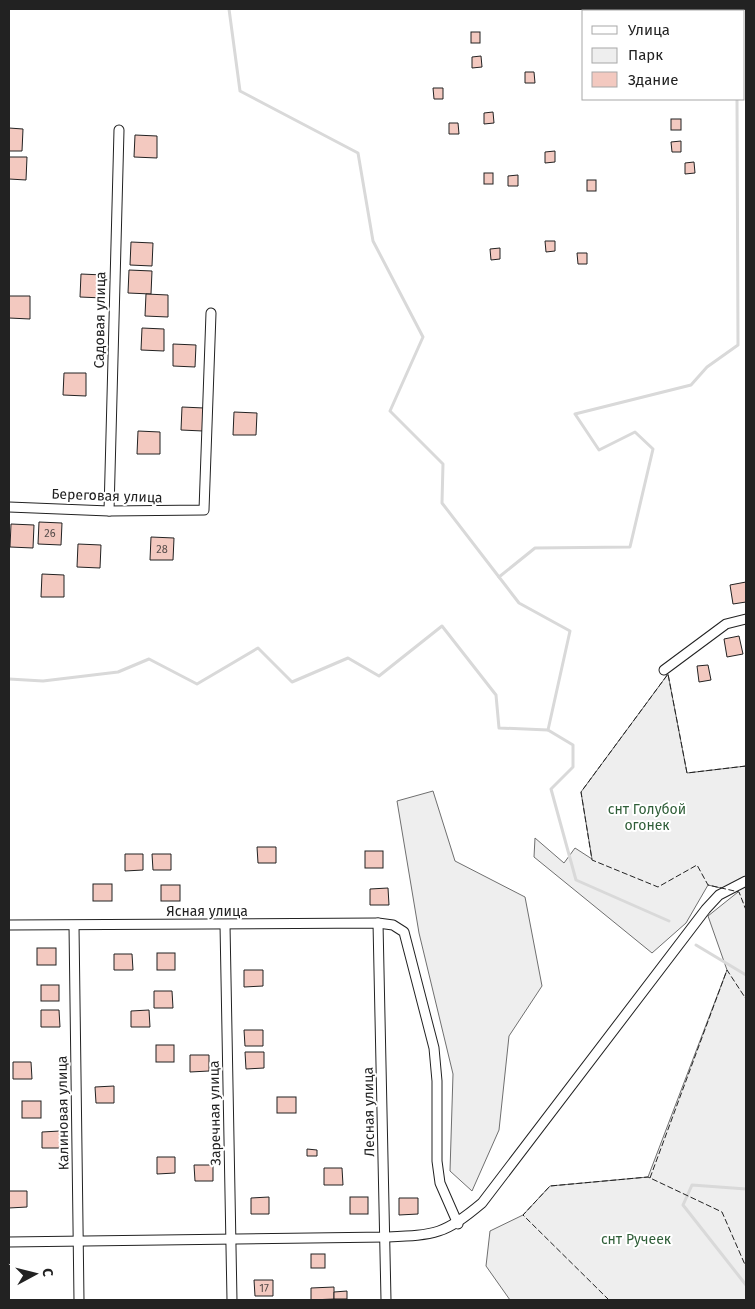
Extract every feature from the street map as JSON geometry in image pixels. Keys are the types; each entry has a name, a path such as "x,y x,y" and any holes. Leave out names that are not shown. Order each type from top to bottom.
{"street":[{"name":"Садовая улица","path":"109,511 119,130"},
{"name":"Береговая улица","path":"9,507 109,511 204,510 211,313"},
{"path":"664,670 726,624 746,619"},
{"path":"9,1242 386,1237 442,1232 458,1224 482,1203 706,909 719,895 746,881"},
{"name":"Ясная улица","path":"9,925 378,923 393,925 404,932 434,1048 437,1081 437,1161 440,1183 458,1224"},
{"name":"Лесная улица","path":"378,923 386,1300"},
{"name":"Заречная улица","path":"225,925 232,1300"},
{"name":"Калиновая улица","path":"74,926 79,1300"}],"green space":[{"path":"668,674 687,773 746,766 746,1300 510,1300 486,1266 490,1231 523,1215 550,1186 648,1177 727,970 708,916 738,892 708,885 686,923 652,953 534,857 535,838 564,863 575,848 592,859 581,792"},
{"path":"433,791 455,861 525,897 542,986 509,1036 499,1130 472,1191 450,1171 453,1074 419,933 397,801"}],"building":[{"path":"471,32 480,32 480,43 471,43"},
{"path":"481,56 482,67 472,68 472,57"},
{"path":"525,72 534,72 535,83 525,83"},
{"path":"433,88 443,88 443,99 434,99"},
{"path":"493,112 494,123 484,124 484,113"},
{"path":"671,119 681,119 681,130 671,130"},
{"path":"449,123 458,123 459,134 449,134"},
{"path":"9,128 23,129 22,151 9,151"},
{"path":"135,135 157,136 157,158 134,157"},
{"path":"681,141 681,152 672,152 671,142"},
{"path":"555,151 555,162 545,163 545,152"},
{"path":"9,157 27,157 26,180 9,179"},
{"path":"694,162 695,173 685,174 685,163"},
{"path":"484,173 493,173 493,184 484,184"},
{"path":"518,175 518,186 508,186 508,176"},
{"path":"587,180 596,180 596,191 587,191"},
{"path":"545,241 555,241 555,251 546,252"},
{"path":"131,242 153,243 152,266 130,265"},
{"path":"500,248 500,259 491,260 490,249"},
{"path":"577,253 587,253 587,264 578,264"},
{"path":"129,270 152,271 151,294 128,293"},
{"path":"81,274 103,275 103,298 80,297"},
{"path":"146,294 168,295 168,317 145,316"},
{"path":"9,296 30,296 30,319 9,318"},
{"path":"142,328 164,329 164,351 141,350"},
{"path":"173,344 196,345 195,367 173,366"},
{"path":"64,373 86,373 86,396 63,395"},
{"path":"182,407 204,408 203,431 181,430"},
{"path":"234,412 257,413 256,435 233,435"},
{"path":"138,431 160,432 160,454 137,454"},
{"path":"39,522 62,523 61,545 38,544"},
{"path":"11,524 34,525 33,548 10,547"},
{"path":"151,537 174,538 173,560 150,560"},
{"path":"78,544 101,545 100,568 77,567"},
{"path":"42,574 64,575 64,597 41,597"},
{"path":"746,582 746,602 733,604 730,585"},
{"path":"739,636 743,654 727,657 724,639"},
{"path":"708,665 711,680 699,682 697,666"},
{"path":"257,847 276,847 276,863 258,863"},
{"path":"365,851 383,851 383,868 365,868"},
{"path":"125,854 143,854 143,870 125,871"},
{"path":"152,854 171,854 171,870 153,870"},
{"path":"93,884 112,884 112,901 93,901"},
{"path":"161,885 180,885 180,901 161,901"},
{"path":"388,888 389,905 370,905 370,889"},
{"path":"37,948 56,948 56,965 37,965"},
{"path":"157,953 175,953 175,970 157,970"},
{"path":"114,954 132,954 133,970 114,970"},
{"path":"244,970 263,970 263,986 244,987"},
{"path":"41,985 59,985 59,1001 41,1001"},
{"path":"154,991 172,991 173,1008 154,1008"},
{"path":"41,1010 59,1010 60,1027 41,1027"},
{"path":"149,1010 150,1027 131,1027 131,1011"},
{"path":"244,1030 263,1030 263,1046 245,1046"},
{"path":"156,1045 174,1045 174,1062 156,1062"},
{"path":"245,1052 264,1052 264,1068 246,1069"},
{"path":"190,1055 209,1055 209,1071 190,1072"},
{"path":"13,1062 31,1062 32,1079 13,1079"},
{"path":"114,1086 114,1103 96,1103 95,1087"},
{"path":"277,1097 296,1097 296,1113 277,1113"},
{"path":"22,1101 41,1101 41,1118 22,1118"},
{"path":"60,1131 60,1148 42,1148 42,1132"},
{"path":"307,1149 317,1150 317,1156 307,1156"},
{"path":"157,1157 175,1157 175,1173 157,1174"},
{"path":"194,1165 213,1165 213,1181 195,1181"},
{"path":"324,1168 342,1168 343,1185 324,1185"},
{"path":"9,1191 27,1191 27,1207 9,1208"},
{"path":"269,1197 269,1214 251,1214 251,1198"},
{"path":"350,1197 368,1197 368,1214 350,1214"},
{"path":"399,1198 418,1198 418,1214 399,1215"},
{"path":"311,1254 325,1254 325,1268 311,1268"},
{"path":"254,1280 273,1280 273,1296 255,1296"},
{"path":"334,1287 334,1299 311,1300 311,1288"},
{"path":"347,1291 347,1299 334,1299 334,1292"}],"waterway":[{"path":"229,9 240,91 358,153 373,241 423,337 390,411 443,464 442,503 499,577"},
{"path":"669,921 576,880 551,789 573,767 573,745 548,730 570,631 519,603 499,577 535,548 630,547 653,449 635,432 599,450 575,414 691,385 707,367 738,345 737,100"},
{"path":"9,679 43,681 118,672 149,659 197,684 258,648 292,682 348,658 379,676 442,626 496,695 499,728 548,730"},
{"path":"696,945 746,975"},
{"path":"746,1189 692,1185 683,1205 746,1285"}],"fence":[{"path":"746,766 687,773 668,674 581,792 592,860 658,887 697,865 708,885 739,892 746,910"},
{"path":"650,1178 727,970 746,999"},
{"path":"609,1300 523,1215 550,1186 648,1177 722,1212 746,1267"}],"park label":[{"name":"снт Голубой огонек","path":"647,818"},
{"name":"снт Ручеек","path":"636,1239"}]}
